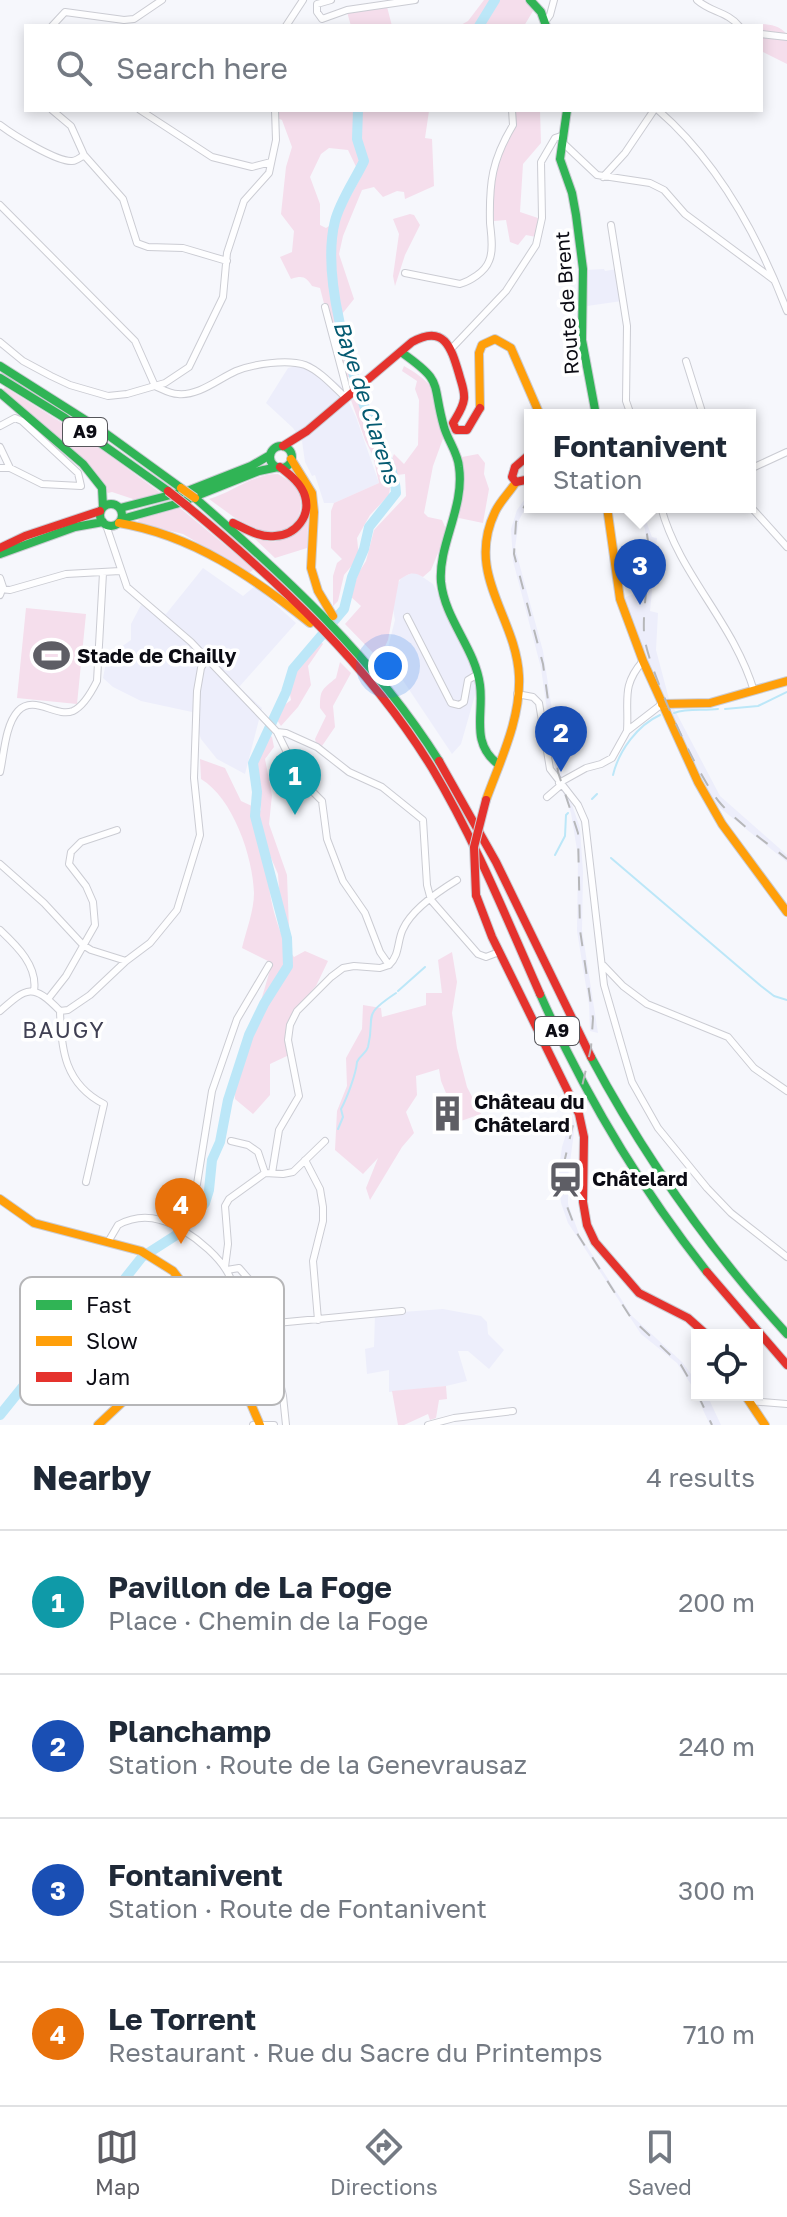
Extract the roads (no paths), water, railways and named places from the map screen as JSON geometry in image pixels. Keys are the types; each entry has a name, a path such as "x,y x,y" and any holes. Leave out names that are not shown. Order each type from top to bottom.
{"main road":[{"path":"531,1 541,12 545,24"},
{"name":"Route de Brent","path":"567,112 560,159 573,198 581,256 582,340 595,409"},
{"path":"0,551 25,536 113,503 120,508 166,498 257,464 275,448 307,431 417,338 430,335 441,337 451,349 464,395 454,421 456,430 467,430 478,412 481,400 479,355 484,344 491,339 503,340 511,348 537,409"},
{"path":"401,352 425,369 435,382 444,427 458,460 455,512 442,560 441,584 450,612 471,650 478,674 482,705 480,746 485,755 498,764"},
{"name":"A9","path":"0,366 101,430 198,500 264,557 355,647 459,816 556,1028 615,1139 687,1247 787,1365"},
{"name":"A9","path":"0,378 65,418 168,491 257,564 369,672 418,728 467,808 583,1043 631,1128 704,1236 787,1334"},
{"path":"0,393 48,432 98,482 104,494 101,509 104,524"},
{"path":"0,551 48,535 119,522 176,504 259,471 288,465 307,431"},
{"path":"283,446 289,449 312,493 309,557 315,584 326,607 355,647"},
{"path":"198,500 251,534 267,538 283,537 301,523 306,501 298,480 272,462 270,455"},
{"path":"516,482 512,477 514,470 524,460"},
{"path":"524,480 516,482 496,511 484,559 486,578 514,641 519,676 513,719 473,848 476,895 499,952 579,1114 584,1137 583,1202 587,1225 595,1242 639,1293 688,1318 700,1329"},
{"path":"119,522 120,508"},
{"path":"608,513 620,599 662,704 698,782 722,824 787,912"},
{"path":"119,522 183,542 247,576 285,602 345,652"},
{"path":"662,704 719,702 787,681"},
{"path":"0,1199 38,1226 135,1249 158,1260 176,1277"},
{"path":"749,1401 765,1425"},
{"path":"98,1425 120,1405"},
{"path":"252,1405 260,1425"}],"street":[{"path":"64,24 65,0"},
{"path":"62,14 134,19 162,0"},
{"path":"287,24 303,0"},
{"path":"331,0 317,4 317,12 322,19 347,10 415,0"},
{"path":"545,24 554,0"},
{"path":"697,0 706,8 732,17 737,24"},
{"path":"54,24 62,14"},
{"path":"763,34 787,37"},
{"path":"54,112 71,126 84,155 123,199 137,243 148,247 183,248 227,261"},
{"path":"143,112 212,157 252,167 271,162"},
{"path":"0,342 23,361 51,376 108,396 165,383 189,367 223,297 227,261 244,201 269,173 276,140 275,112"},
{"path":"405,273 460,284 486,266 491,254 492,177 501,144 513,125 512,112"},
{"path":"603,177 655,112"},
{"path":"659,112 683,131 713,167 774,280 787,311"},
{"path":"0,125 31,145 68,161 84,155"},
{"path":"451,349 506,291 536,245 542,218 541,162 555,138 563,138 592,171 603,177 657,186 685,214 774,280"},
{"path":"0,205 135,341 155,386 179,395 194,393 239,370 296,364 306,366 349,393"},
{"path":"611,225 627,326 626,401 629,409"},
{"path":"325,307 349,393"},
{"path":"686,361 701,409"},
{"path":"0,426 15,418 22,421 78,473 81,486 42,484 10,468 0,468"},
{"path":"0,447 10,468"},
{"path":"756,466 787,452"},
{"path":"663,513 673,544 727,627 744,660 754,691"},
{"path":"756,513 787,547"},
{"path":"115,546 119,522"},
{"path":"104,524 115,546 120,571 135,596 207,657 276,731 300,779 322,801 327,839 343,881 365,913 382,957 389,965"},
{"path":"0,578 1,590 10,590 66,574 120,571"},
{"path":"0,772 9,730 18,710 31,704 74,711 97,681 103,573"},
{"path":"407,617 451,703 459,705 464,702 468,680 478,674"},
{"path":"60,1011 68,1010 90,995 150,943 177,910 200,835 194,778 197,691 207,657"},
{"path":"627,731 627,685 631,674 643,661"},
{"path":"517,694 533,697 539,703 547,762 585,821 604,985 623,1060 643,1105 707,1188 731,1213 787,1257"},
{"path":"547,797 560,784 586,768 612,758 627,731 662,704"},
{"path":"276,731 317,747 349,772 382,787 423,820 427,885 431,900 478,954 486,957 499,952"},
{"path":"48,999 66,976 95,925 95,914 86,886 69,864 71,852 81,842 117,830"},
{"path":"0,864 44,903 83,945 126,961"},
{"path":"268,1173 279,1130 299,1096 288,1040 293,1017 343,968 380,968 389,965 397,956 407,921 457,880"},
{"path":"0,930 31,967 36,979 34,991"},
{"path":"173,1225 197,1184 211,1098 237,1019 269,965"},
{"path":"603,965 623,986 647,1004 728,1037 754,1068 787,1091"},
{"path":"0,1011 20,993 34,991 60,1011 59,1036 75,1080 90,1097 104,1104 86,1182"},
{"path":"231,1141 248,1145 258,1152 268,1173"},
{"path":"230,1277 226,1268 225,1206 229,1199 268,1173 288,1174 325,1141"},
{"path":"305,1160 320,1189 323,1207 323,1221 313,1261 318,1320"},
{"path":"108,1242 114,1228 129,1220 153,1218 187,1234 226,1268 239,1268 250,1277"},
{"path":"284,1323 402,1311"},
{"path":"284,1400 286,1425"},
{"path":"763,1400 787,1404"},
{"path":"428,1425 454,1418 513,1411"},
{"path":"253,1425 274,1425"}],"waterway":[{"name":"Baye de Clarens","path":"480,24 495,0"},
{"name":"Baye de Clarens","path":"126,1277 142,1257 181,1232 205,1203 212,1160 220,1142 228,1100 249,1035 288,966 287,938 255,816 257,792 253,763 286,692 293,669 344,609 369,527 396,493 389,465 353,373 334,294 332,243 335,221 364,161 357,139 358,112"},
{"path":"725,709 758,706 787,692"},
{"path":"674,713 718,709"},
{"path":"613,775 630,739 660,715"},
{"path":"592,799 597,794"},
{"path":"555,855 565,836 568,813"},
{"path":"611,858 761,986 774,996 787,1000"},
{"path":"398,991 425,967"},
{"path":"338,1129 343,1117 341,1109 357,1062 368,1047 373,1012 396,993"},
{"name":"Baye de Clarens","path":"0,1415 20,1390"}],"railway":[{"path":"524,507 516,522 514,554 543,664 558,772 578,833 580,930 593,1018 591,1048 564,1163 563,1196 578,1235 631,1318 681,1365 691,1382"},
{"path":"640,513 649,553 644,633 663,694 711,791 744,826 787,859"},
{"path":"701,1401 712,1425"}],"place":[{"name":"Fontanivent","path":"640,605"},
{"name":"Stade de Chailly","path":"51,656"},
{"name":"Planchamp","path":"561,772"},
{"name":"Pavillon de La Foge","path":"295,815"},
{"name":"Château du Châtelard","path":"448,1113"},
{"name":"Châtelard","path":"566,1179"},
{"name":"Le Torrent","path":"181,1244"}],"district":[{"name":"BAUGY","path":"64,1030"}]}
